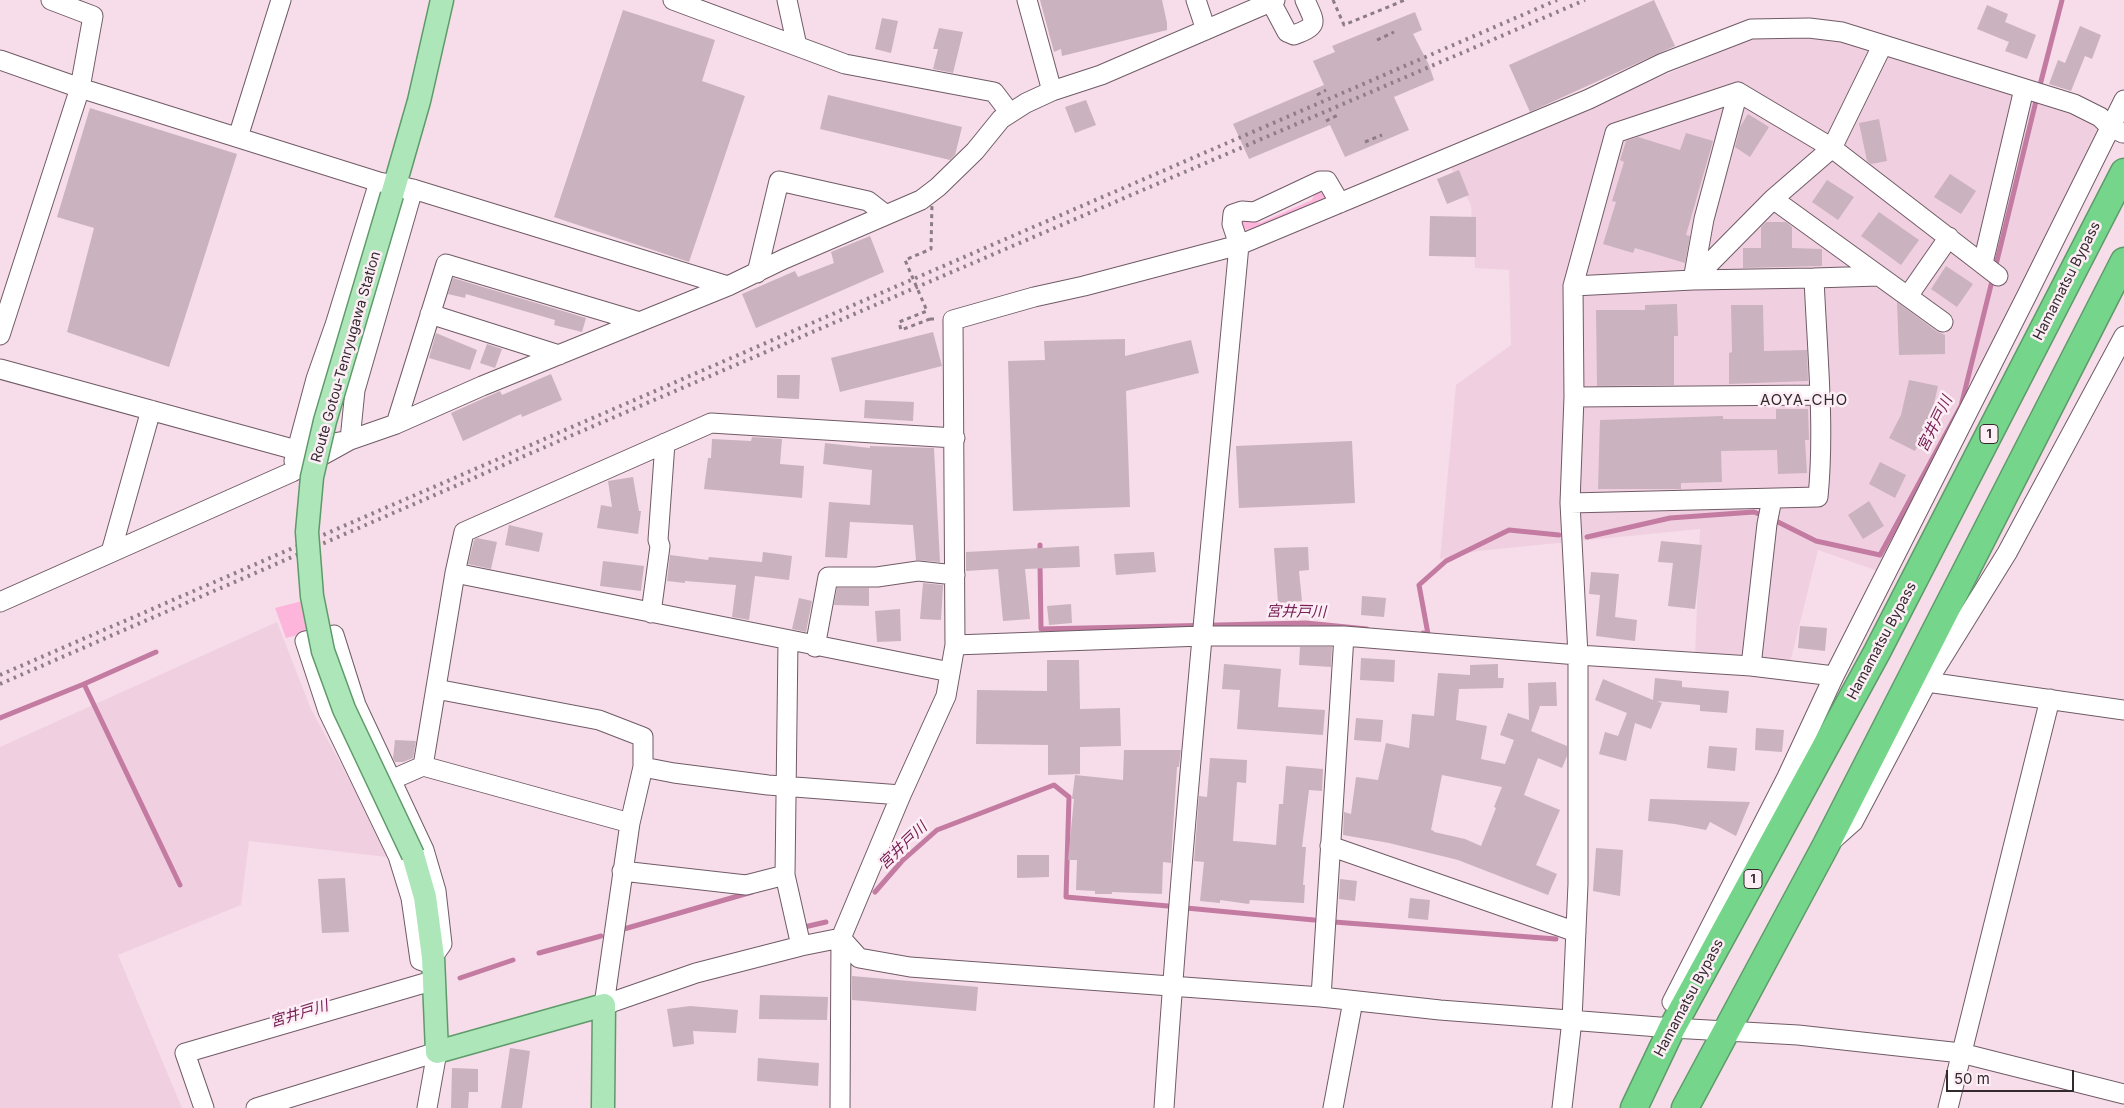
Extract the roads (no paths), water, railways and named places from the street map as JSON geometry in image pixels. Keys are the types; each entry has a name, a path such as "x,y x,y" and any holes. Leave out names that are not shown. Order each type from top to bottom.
{"highway":[{"name":"Hamamatsu Bypass","path":"1634,1108 1666,1027 1877,652 2124,172"},
{"path":"1685,1108 1826,845 2124,261"}],"main road":[{"name":"Route Gotou-Tenryugawa Station","path":"437,1052 434,967 425,897 413,856 344,709 323,651 312,596 307,532 312,477 325,421 395,188 419,101 442,0"},
{"path":"437,1052 604,1005 602,1108"}],"street":[{"path":"0,335 80,88 95,8 51,0"},
{"path":"238,137 281,0"},
{"path":"673,0 845,64 994,92 1010,113"},
{"path":"787,0 797,46"},
{"path":"1027,0 1052,91"},
{"path":"1196,0 1206,30"},
{"path":"0,369 296,450 350,440 396,424 482,386 728,286 921,200 938,187 974,151 1001,119 1052,91 1101,75 1273,1 1287,32 1294,35 1310,29 1314,19 1305,0"},
{"path":"840,1108 841,938 901,795 946,696 955,645 953,320 1034,297 1103,282 1239,245 1589,99 1663,63 1751,29 1808,28 1842,32 1882,46 2074,104 2100,117 2116,130"},
{"path":"1693,280 1773,199 1832,148 1882,46"},
{"path":"0,60 80,88 395,188 728,286"},
{"path":"1562,1108 1572,1020 1578,884 1578,655 1570,503 1574,397 1573,286 1615,133 1738,92 1832,148 1989,269 2032,91"},
{"path":"1693,280 1704,219 1738,92"},
{"path":"1666,1027 1834,676 2014,323 2116,130 2124,100"},
{"path":"757,273 779,181 868,201 886,215"},
{"path":"1164,1108 1172,985 1239,245 1232,224 1233,214 1242,211 1254,212 1320,181 1327,181 1340,203"},
{"path":"350,440 355,390 395,188"},
{"path":"292,472 296,450 316,379 335,325 395,188"},
{"path":"1773,199 1943,322"},
{"path":"1908,296 1949,237"},
{"path":"396,424 446,264 640,322"},
{"path":"1573,286 1693,280 1879,276"},
{"path":"1570,503 1769,509 1818,497 1820,478 1819,395 1814,278"},
{"path":"430,314 559,355"},
{"path":"1826,845 1852,822 1927,682 2007,553 2124,336"},
{"path":"1574,397 1819,395"},
{"path":"111,552 151,410"},
{"path":"423,766 455,573 464,532 711,423 955,438"},
{"path":"0,602 292,472 350,440"},
{"path":"651,613 660,546 658,540 664,443"},
{"path":"1751,666 1769,509"},
{"path":"815,647 828,577 877,577 918,571 955,575"},
{"path":"455,573 815,647 950,672"},
{"path":"955,645 1203,630 1344,636 1578,655 1751,666 1834,676"},
{"path":"334,635 356,705 424,850 436,892 442,944 434,967 420,960 411,898 398,856 328,711 305,641 334,635"},
{"path":"1321,997 1344,636"},
{"path":"788,641 785,875 799,935"},
{"path":"1927,682 2124,710"},
{"path":"436,689 598,720 643,737 643,767 630,823 622,871 604,1005 799,935 841,938 859,958 910,967 1172,985 1572,1020 1798,1035 1961,1053 2124,1094"},
{"path":"1948,1108 2050,699"},
{"path":"391,780 423,766 630,823"},
{"path":"643,767 674,773 787,786 901,795"},
{"path":"1330,846 1576,932"},
{"path":"622,871 746,885 785,875"},
{"path":"204,1108 185,1053 434,967"},
{"path":"1333,1108 1353,1001"},
{"path":"256,1108 437,1052 427,1108"}],"waterway":[{"name":"宮井戸川","path":"2039,89 2062,0"},
{"name":"宮井戸川","path":"1995,269 2037,97"},
{"name":"宮井戸川","path":"1772,519 1816,541 1880,555 1961,406 1993,277"},
{"name":"宮井戸川","path":"1587,537 1670,518 1754,512 1764,516"},
{"name":"宮井戸川","path":"1423,633 1428,634 1419,585 1446,561 1509,530 1559,535"},
{"name":"宮井戸川","path":"1040,545 1040,555"},
{"name":"宮井戸川","path":"1040,563 1041,629 1306,623 1367,629"},
{"path":"0,718 156,652"},
{"path":"84,684 180,885"},
{"name":"宮井戸川","path":"875,892 902,861 937,830 1054,785 1069,797 1066,897 1168,906"},
{"name":"宮井戸川","path":"624,929 752,892"},
{"name":"宮井戸川","path":"1186,908 1314,920"},
{"name":"宮井戸川","path":"800,928 826,922"},
{"name":"宮井戸川","path":"1334,922 1556,939"},
{"name":"宮井戸川","path":"539,953 601,936"},
{"name":"宮井戸川","path":"460,978 513,960"}],"railway":[{"path":"0,675 1557,0"},
{"path":"0,684 568,437 1585,0"}],"district":[{"name":"AOYA-CHO","path":"1804,400"}]}
